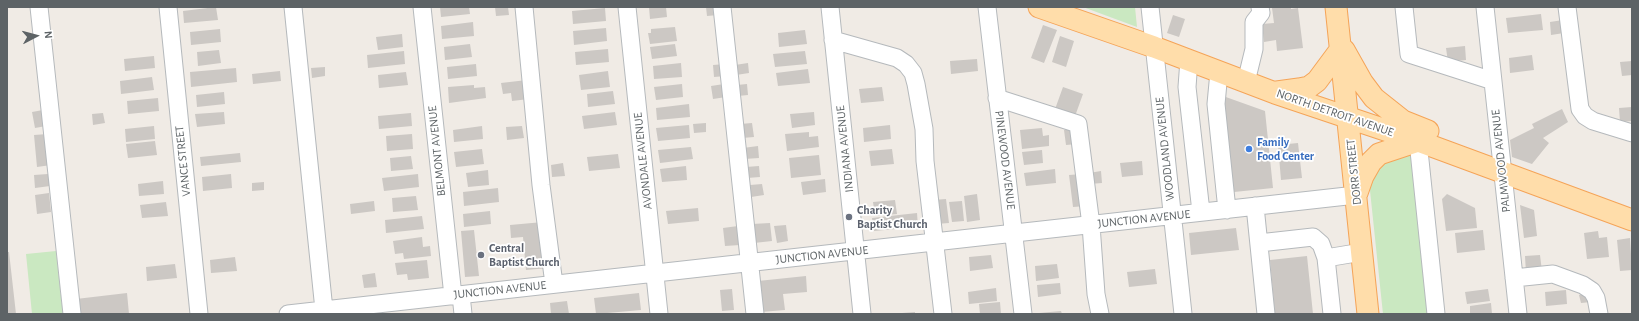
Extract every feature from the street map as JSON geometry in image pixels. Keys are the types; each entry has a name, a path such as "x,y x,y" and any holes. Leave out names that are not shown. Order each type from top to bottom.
{"main road":[{"name":"NORTH DETROIT AVENUE","path":"1039,7 1154,47 1275,93 1418,141 1632,220"},
{"name":"DORR STREET","path":"1336,7 1368,314"},
{"path":"1275,93 1309,87 1317,81 1339,44 1362,82 1374,98 1386,109 1403,121 1454,141 1498,170"},
{"path":"1356,195 1363,176 1371,162 1379,154 1418,141"}],"street":[{"path":"38,7 72,314"},
{"name":"VANCE STREET","path":"168,7 199,314"},
{"path":"293,7 334,311"},
{"name":"BELMONT AVENUE","path":"422,7 457,295 463,314"},
{"path":"524,7 541,185 554,284"},
{"name":"AVONDALE AVENUE","path":"627,7 659,314"},
{"path":"722,7 755,314"},
{"name":"INDIANA AVENUE","path":"830,7 862,314"},
{"name":"PINEWOOD AVENUE","path":"987,7 1023,314"},
{"name":"WOODLAND AVENUE","path":"1150,7 1183,314"},
{"path":"1246,82 1254,49 1254,22 1260,13 1260,7"},
{"path":"1404,7 1409,54 1493,81"},
{"name":"PALMWOOD AVENUE","path":"1484,7 1493,81 1498,170 1518,314"},
{"path":"1567,7 1580,110 1585,116 1593,121 1632,132"},
{"path":"833,40 897,58 906,64 912,73 916,84 924,129 925,161 943,314"},
{"path":"1189,60 1187,87 1201,212"},
{"path":"1220,72 1216,104 1226,210"},
{"path":"997,98 1078,124 1091,225 1096,294 1100,314"},
{"path":"1418,141 1436,314"},
{"name":"JUNCTION AVENUE","path":"288,314 334,311 457,295 1356,195"},
{"path":"1255,206 1266,314"},
{"path":"1259,243 1312,237 1321,244 1326,258 1332,314"},
{"path":"1326,258 1362,252"},
{"path":"1514,278 1553,274 1583,285 1592,291 1596,298 1599,314"}],"green space":[{"path":"1083,7 1135,7 1137,27"},
{"path":"1412,155 1429,314 1383,314 1369,181 1376,167 1390,158"},
{"path":"56,251 63,314 32,314 26,254"}],"building":[{"path":"216,7 218,20 184,23 183,11"},
{"path":"440,7 469,7 470,14 441,17"},
{"path":"495,7 508,7 509,15 496,16"},
{"path":"649,7 666,7 667,17 650,19"},
{"path":"706,7 718,7 718,15 707,16"},
{"path":"1291,7 1291,9 1298,8 1303,48 1277,51 1276,40 1264,42 1262,24 1274,23 1272,8"},
{"path":"605,8 606,21 573,24 572,11"},
{"path":"1541,14 1543,30 1508,33 1506,18"},
{"path":"1173,15 1185,19 1179,37 1167,33"},
{"path":"1563,20 1564,33 1551,35 1550,22"},
{"path":"473,22 474,36 442,39 441,26"},
{"path":"1043,25 1057,30 1044,63 1031,58"},
{"path":"675,27 677,41 650,44 648,33 651,33 651,29"},
{"path":"606,28 607,41 574,45 573,31"},
{"path":"220,29 221,42 191,45 190,32"},
{"path":"805,30 807,44 779,47 778,33"},
{"path":"402,34 403,47 378,50 376,37"},
{"path":"1060,36 1074,41 1066,67 1052,62"},
{"path":"470,44 472,57 445,60 444,47"},
{"path":"675,44 677,56 652,59 650,47"},
{"path":"1465,46 1466,60 1448,62 1446,48"},
{"path":"608,49 609,62 576,65 575,52"},
{"path":"219,50 221,63 198,66 197,52"},
{"path":"404,51 405,64 368,68 367,55"},
{"path":"805,51 807,64 775,67 773,54"},
{"path":"1532,55 1534,70 1510,73 1509,58"},
{"path":"154,56 155,68 125,71 124,59"},
{"path":"977,59 978,71 951,74 950,61"},
{"path":"1632,61 1632,75 1622,76 1620,62"},
{"path":"681,63 682,77 654,79 653,66"},
{"path":"748,63 749,73 736,75 735,65"},
{"path":"476,64 477,76 448,79 447,67"},
{"path":"725,64 726,76 714,77 713,65"},
{"path":"325,67 325,76 312,78 311,68"},
{"path":"236,68 237,82 191,87 190,72"},
{"path":"808,69 810,83 778,86 776,73"},
{"path":"280,71 281,81 253,84 252,74"},
{"path":"608,71 610,87 581,90 579,75"},
{"path":"406,72 408,85 379,88 378,75"},
{"path":"152,77 154,90 121,94 120,81"},
{"path":"527,80 529,99 512,101 511,93 503,94 501,83"},
{"path":"682,84 683,97 656,100 654,87"},
{"path":"724,84 726,97 713,99 711,86"},
{"path":"747,84 748,95 738,96 737,85"},
{"path":"474,85 474,88 485,87 486,98 449,103 448,87"},
{"path":"882,87 884,101 861,103 859,89"},
{"path":"1063,87 1083,94 1074,119 1054,112"},
{"path":"613,91 615,104 588,107 587,94"},
{"path":"224,92 225,104 197,107 196,95"},
{"name":"Family Food Center","path":"1223,96 1265,111 1273,188 1234,192"},
{"path":"158,98 159,111 128,114 127,101"},
{"path":"689,104 690,117 657,120 656,108"},
{"path":"1632,107 1632,121 1620,122 1619,108"},
{"path":"1562,109 1568,122 1543,138 1549,143 1532,164 1512,157 1510,140 1534,128 1532,124"},
{"path":"43,110 46,126 35,128 32,112"},
{"path":"224,112 225,124 197,127 195,114"},
{"path":"615,112 617,125 584,129 582,116"},
{"path":"814,112 815,125 792,128 790,114"},
{"path":"103,113 105,123 93,125 92,114"},
{"path":"411,113 412,126 379,129 378,116"},
{"path":"706,123 706,132 694,133 693,124"},
{"path":"752,123 754,137 742,138 740,124"},
{"path":"689,125 690,138 658,141 656,128"},
{"path":"890,125 891,139 864,142 863,128"},
{"path":"154,126 155,139 126,142 125,129"},
{"path":"482,126 483,139 454,142 453,130"},
{"path":"522,126 524,138 507,140 506,127"},
{"path":"1042,128 1043,136 1049,135 1049,146 1022,149 1020,130"},
{"path":"1075,129 1077,144 1066,145 1064,130"},
{"path":"809,132 809,137 818,136 819,147 787,151 785,134"},
{"path":"48,134 51,165 37,167 34,135"},
{"path":"412,134 413,149 387,151 386,136"},
{"path":"155,141 157,155 128,158 126,144"},
{"path":"1298,143 1302,178 1281,180 1278,145"},
{"path":"758,146 759,158 744,159 743,148"},
{"path":"691,147 693,159 660,163 658,150"},
{"path":"482,149 484,164 456,167 454,152"},
{"path":"892,149 894,164 871,166 869,151"},
{"path":"1042,150 1043,163 1024,165 1022,152"},
{"path":"240,153 241,162 201,166 200,157"},
{"path":"618,154 620,168 589,171 587,157"},
{"path":"819,155 821,175 791,178 789,158"},
{"path":"411,156 413,169 391,171 390,158"},
{"path":"1142,161 1143,175 1122,177 1120,163"},
{"path":"563,163 565,176 552,177 551,165"},
{"path":"686,166 687,180 662,182 660,169"},
{"path":"759,166 760,177 747,178 746,167"},
{"path":"1055,169 1056,183 1026,186 1024,173"},
{"path":"488,170 489,185 468,187 466,173"},
{"path":"1101,171 1102,183 1090,184 1089,173"},
{"path":"48,174 50,186 35,188 34,175"},
{"path":"231,174 232,188 203,191 202,177"},
{"path":"418,174 419,187 384,191 382,178"},
{"path":"1082,174 1086,206 1073,207 1069,175"},
{"path":"825,179 826,192 803,195 801,182"},
{"path":"163,181 164,194 139,196 138,184"},
{"path":"264,182 264,190 252,191 252,183"},
{"path":"762,184 764,195 751,197 750,185"},
{"path":"498,188 499,202 464,206 463,192"},
{"path":"49,193 51,212 37,214 35,195"},
{"path":"977,194 980,220 967,222 964,196"},
{"path":"1447,194 1475,208 1477,228 1446,231 1442,199"},
{"path":"416,196 418,210 393,212 392,198"},
{"path":"946,199 949,223 936,224 933,200"},
{"path":"895,200 897,214 875,216 873,202"},
{"path":"374,201 375,211 351,214 350,204"},
{"path":"962,201 964,221 952,222 949,202"},
{"path":"166,202 168,216 142,218 140,205"},
{"path":"1520,205 1534,210 1537,236 1524,238"},
{"path":"698,208 699,221 668,224 666,211"},
{"path":"490,211 491,224 464,227 463,214"},
{"path":"917,213 918,227 874,231 872,218"},
{"path":"422,216 424,229 386,233 385,220"},
{"path":"543,222 548,268 526,270 523,237 511,238 510,225"},
{"path":"770,223 772,241 754,243 752,224"},
{"path":"786,225 788,241 777,243 774,226"},
{"path":"738,226 740,245 725,246 723,228"},
{"path":"1236,228 1239,250 1191,255 1189,233"},
{"path":"474,230 479,276 465,277 461,231"},
{"path":"1483,230 1485,250 1457,253 1455,233"},
{"path":"1598,231 1599,238 1607,237 1609,257 1587,259 1584,233"},
{"path":"422,237 423,247 430,246 431,256 404,259 403,253 395,254 393,241"},
{"path":"1630,238 1632,270 1620,271 1617,240"},
{"path":"7,252 9,252 16,314 7,314"},
{"path":"991,255 993,268 970,271 969,257"},
{"path":"1540,255 1542,271 1526,273 1525,256"},
{"path":"1307,256 1313,314 1275,314 1270,260"},
{"path":"235,257 237,271 211,273 210,260"},
{"path":"427,260 429,278 408,280 407,274 397,275 395,263"},
{"path":"175,264 177,278 147,281 146,267"},
{"path":"1057,264 1059,278 1036,281 1035,266"},
{"path":"1155,269 1157,284 1129,287 1127,272"},
{"path":"375,273 377,287 364,288 362,275"},
{"path":"806,276 807,292 783,294 785,310 761,312 758,281"},
{"path":"1060,283 1061,294 1038,297 1037,285"},
{"path":"996,288 997,301 969,304 968,292"},
{"path":"732,289 734,310 722,311 720,290"},
{"path":"1488,289 1490,301 1467,304 1465,292"},
{"path":"1566,290 1567,304 1546,306 1545,292"},
{"path":"127,293 129,314 77,314 76,299"},
{"path":"639,293 641,310 596,314 594,298"},
{"path":"1590,293 1591,302 1581,303 1579,295"},
{"path":"567,301 569,314 551,314 550,303"},
{"path":"1000,302 1001,314 980,314 979,304"},
{"path":"1491,303 1492,314 1470,314 1470,306"},
{"path":"1061,311 1062,314 1039,314 1039,313"},
{"path":"915,312 915,314 902,314 902,313"}],"place":[{"name":"Family Food Center","path":"1249,149"},
{"name":"Charity Baptist Church","path":"849,217"},
{"name":"Central Baptist Church","path":"481,255"}]}
